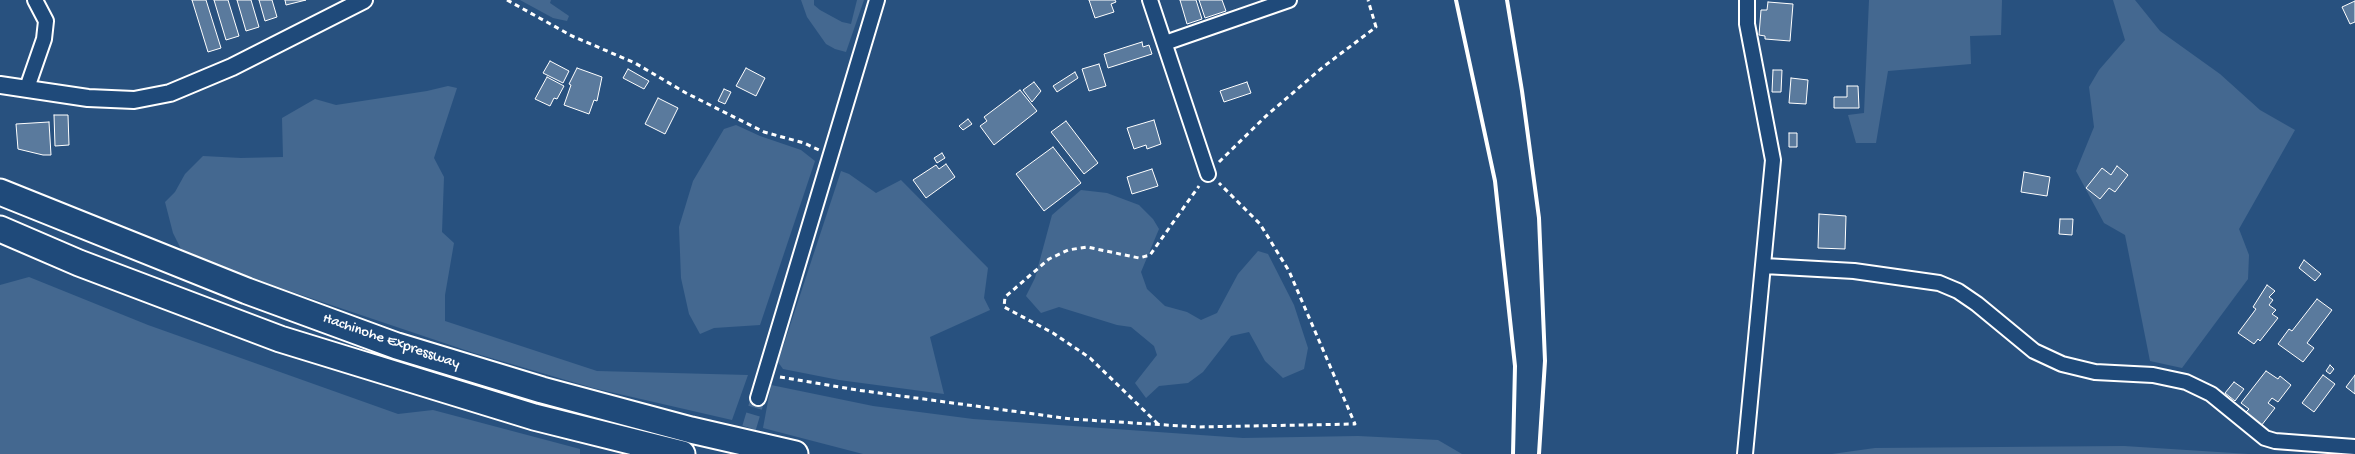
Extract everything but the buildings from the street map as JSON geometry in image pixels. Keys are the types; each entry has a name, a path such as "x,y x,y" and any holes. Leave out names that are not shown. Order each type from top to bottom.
{"highway":[{"name":"Hachinohe Expressway","path":"0,192 247,291 396,346 542,390 681,428 795,454"},
{"name":"Hachinohe Expressway","path":"0,229 88,266 280,339 534,417 682,454"}],"street":[{"path":"27,88 44,38 46,21 35,0"},
{"path":"0,85 88,98 134,100 170,94 232,67 364,0"},
{"path":"758,398 829,155 877,0"},
{"path":"1150,0 1208,174"},
{"path":"1165,43 1289,0"},
{"path":"1745,454 1773,160 1748,24 1747,0"},
{"path":"1764,266 1854,271 1939,283 1958,291 1977,304 2034,351 2062,364 2095,372 2153,374 2186,382 2212,394 2265,438 2275,442 2355,447"}],"path":[{"path":"507,0 572,36 634,63 686,93 764,132 804,143 829,155"},
{"path":"1159,425 1090,358 1052,333 1004,306 1005,297 1049,259 1068,250 1087,247 1139,258 1150,255 1208,174 1266,116 1323,67 1376,27 1368,0"},
{"path":"765,374 857,390 1061,417 1198,427 1355,424 1289,271 1260,224 1236,198 1208,174"}],"shaded area":[{"path":"520,0 551,0 550,3 569,16 567,21 553,18"},
{"path":"801,0 814,0 814,5 820,10 842,22 851,24 857,0 864,0 846,52 826,44 807,17"},
{"path":"1869,0 2002,0 2001,35 1970,36 1971,64 1888,71 1876,143 1856,143 1848,115 1864,113"},
{"path":"2113,0 2135,0 2160,31 2220,74 2260,110 2295,130 2239,229 2249,255 2248,279 2182,368 2150,361 2125,235 2104,223 2076,171 2094,127 2089,87 2099,70 2125,40"},
{"path":"448,86 457,88 434,158 444,177 442,232 454,243 445,295 445,321 597,371 748,375 732,420 593,388 474,353 245,276 181,249 173,233 165,202 175,192 185,174 203,156 241,158 283,157 282,118 315,99 336,105"},
{"path":"736,125 760,136 801,150 815,161 760,325 714,328 700,334 689,314 681,278 679,227 693,181 724,129"},
{"path":"841,171 849,174 876,193 901,180 988,268 984,298 990,310 930,337 944,394 839,380 783,369 778,362"},
{"path":"1081,190 1107,193 1139,205 1153,219 1159,229 1141,272 1147,289 1165,306 1187,312 1201,320 1217,313 1238,274 1258,251 1268,254 1294,305 1308,348 1304,369 1283,378 1265,361 1249,332 1231,336 1203,372 1188,383 1159,386 1146,398 1135,383 1157,355 1154,346 1131,327 1117,325 1059,307 1041,313 1026,296 1035,278 1052,215"},
{"path":"29,277 148,325 398,414 433,410 580,449 580,454 0,454 0,285"},
{"path":"771,385 873,406 973,419 1243,438 1358,436 1438,440 1462,454 863,454 763,428"},
{"path":"2124,446 2249,454 1832,454 1875,448"}],"tunnel":[{"path":"743,448 758,398"}],"railway":[{"path":"1456,0 1495,181 1515,366 1513,454"},
{"path":"1507,0 1522,91 1539,218 1545,361 1539,454"}]}
